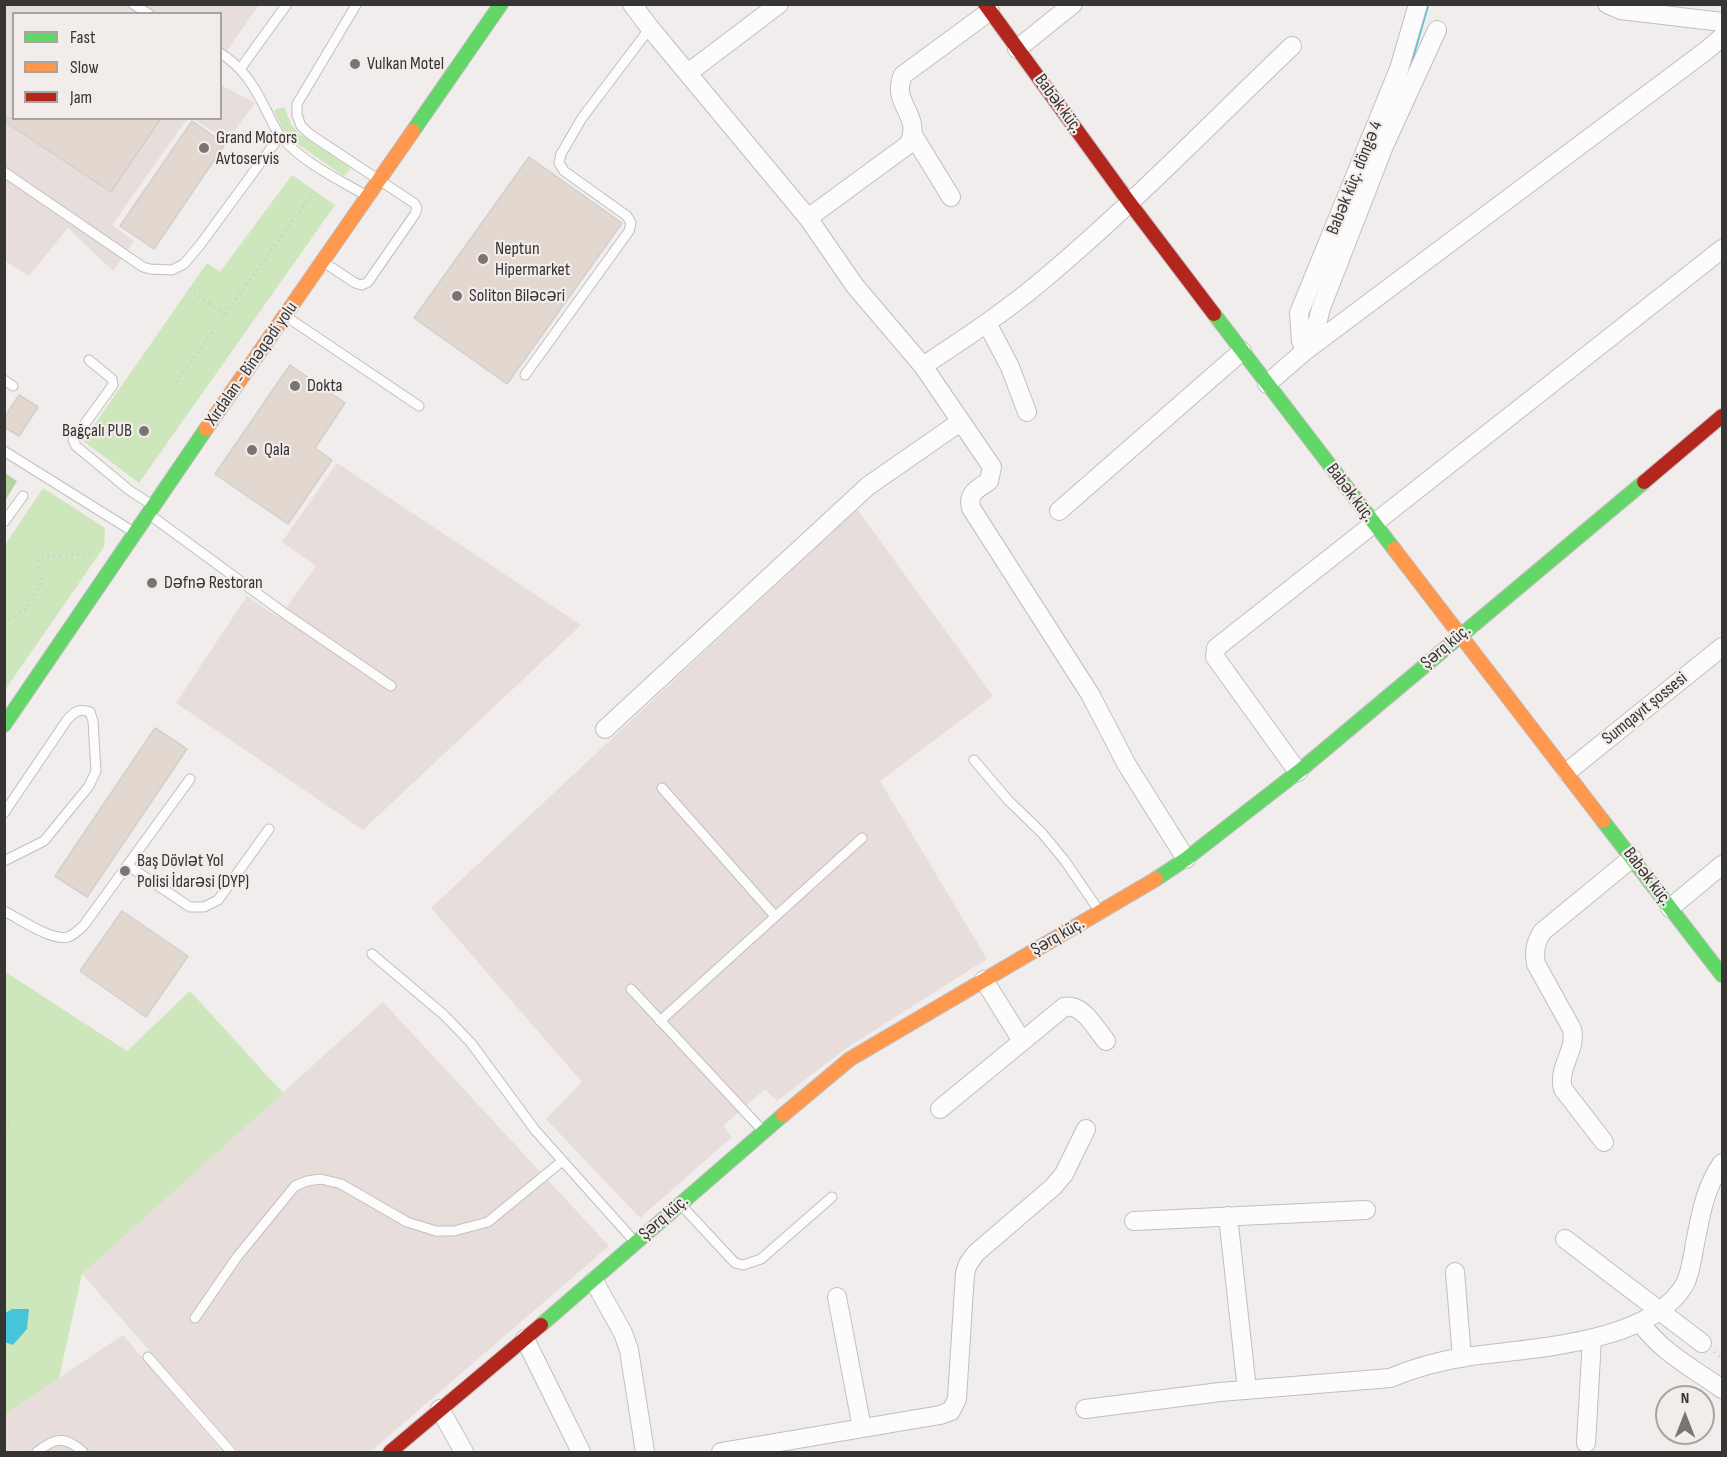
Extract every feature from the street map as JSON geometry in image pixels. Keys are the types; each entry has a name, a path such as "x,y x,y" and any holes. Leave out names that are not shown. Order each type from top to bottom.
{"main road":[{"name":"Xırdalan - Binəqədi yolu","path":"4,725 134,533 501,4"},
{"name":"Babək küç.","path":"987,8 1129,202 1267,384 1722,975"},
{"name":"Şərq küç.","path":"390,1452 594,1281 763,1131 850,1059 1140,891 1186,859 1298,772 1722,416"}],"street":[{"path":"632,4 808,218 855,286 922,366 992,467 989,481 971,493 969,500 971,508 1090,694 1127,765 1186,859"},
{"path":"688,73 779,4"},
{"path":"1017,49 1072,4"},
{"name":"Babək küç. döngə 4","path":"1312,345 1301,341 1299,313 1399,69 1418,4"},
{"path":"1607,4 1621,10 1722,22"},
{"path":"808,218 909,144 913,135 913,124 899,93 903,75 987,8"},
{"path":"1312,345 1321,308 1384,146 1437,30"},
{"path":"1267,384 1312,345 1722,37"},
{"path":"922,366 987,323 1038,284 1129,202 1292,46"},
{"path":"913,135 951,198"},
{"path":"1298,772 1218,662 1214,653 1216,648 1722,249"},
{"path":"987,323 1010,367 1027,412"},
{"path":"1059,511 1242,351"},
{"path":"605,729 841,509 868,486 960,422"},
{"name":"Sumqayıt şossesi","path":"1567,772 1722,647"},
{"path":"1604,1142 1563,1089 1562,1069 1574,1040 1572,1029 1536,964 1534,953 1535,943 1542,932 1632,858"},
{"path":"1670,908 1722,865"},
{"path":"984,980 1022,1041"},
{"path":"940,1109 1064,1007 1073,1005 1080,1009 1106,1041"},
{"path":"721,1452 940,1415 951,1411 957,1399 965,1274 968,1264 976,1253 1053,1187 1064,1174 1086,1129"},
{"path":"1085,1409 1247,1390 1390,1378 1414,1368 1462,1358 1509,1353 1592,1339 1640,1322 1660,1311 1685,1283 1692,1261 1703,1199 1722,1163"},
{"path":"1134,1221 1366,1210"},
{"path":"1228,1216 1247,1390"},
{"path":"1565,1239 1702,1343"},
{"path":"1455,1272 1462,1358"},
{"path":"594,1281 623,1333 629,1350 645,1452"},
{"path":"837,1297 862,1428"},
{"path":"1640,1322 1662,1347 1722,1389"},
{"path":"525,1339 581,1452"},
{"path":"1586,1443 1592,1339"},
{"path":"440,1409 464,1452"}],"lane":[{"path":"133,4 146,12"},
{"path":"240,69 287,4"},
{"path":"322,262 355,283 362,285 368,282 417,208 414,203 311,135 301,126 297,116 297,104 356,5"},
{"path":"525,375 629,231 631,223 627,216 564,171 559,163 561,154 582,118 650,28"},
{"path":"222,55 249,79 280,136 313,165 367,197"},
{"path":"4,172 143,267 172,270 184,264 201,245 280,136"},
{"path":"285,316 419,406"},
{"path":"89,360 112,379 113,385 73,440 76,446 151,510 284,613 391,686"},
{"path":"4,451 134,533"},
{"path":"4,522 23,496"},
{"path":"4,813 67,720 75,711 83,709 90,712 93,722 96,771 89,786 44,841 4,861"},
{"path":"974,760 1008,800 1047,840 1101,913"},
{"path":"4,910 50,935 59,938 68,937 84,925 190,779"},
{"path":"662,788 775,916"},
{"path":"127,865 190,907 204,907 218,900 269,829"},
{"path":"660,1021 862,838"},
{"path":"372,954 444,1014 471,1043 517,1108 561,1162 636,1243"},
{"path":"631,989 763,1131"},
{"path":"195,1318 244,1248 296,1186 307,1181 321,1179 341,1184 407,1222 436,1231 454,1231 488,1222 561,1162"},
{"path":"681,1204 735,1263 742,1265 761,1259 832,1197"},
{"path":"148,1357 231,1452"},
{"path":"37,1452 47,1444 59,1439 74,1444 83,1452"}],"path":[{"path":"176,382 315,190"},
{"path":"189,289 225,315"},
{"path":"4,623 27,608 42,582 38,561 45,556 99,554"},
{"path":"4,1116 11,1122 4,1130"}],"shaded area":[{"path":"4,5 259,5 222,58 222,12 12,12 12,120 186,120 112,225 134,241 113,271 68,228 29,276 5,261"},
{"path":"222,86 255,103 227,141 196,120 222,120"},
{"path":"337,463 581,625 363,830 176,703 247,596 279,618 316,566 282,542"},
{"path":"857,509 993,696 880,781 987,959 848,1047 777,1101 765,1089 723,1126 732,1137 640,1218 546,1119 582,1082 431,908"},
{"path":"383,1002 609,1246 370,1452 239,1452 82,1274"},
{"path":"123,1335 222,1452 5,1452 5,1414"}],"green space":[{"path":"284,107 291,124 298,133 351,168 344,176 292,140 282,128 274,110"},
{"path":"292,175 335,205 139,483 83,441 207,263 220,272"},
{"path":"5,473 17,481 5,501"},
{"path":"43,488 105,528 104,547 5,690 5,545"},
{"path":"4,971 127,1051 190,991 283,1093 82,1274 59,1378 5,1414"}],"water":[{"path":"12,1309 29,1309 27,1329 13,1345 4,1342 5,1313"}],"building":[{"path":"4,118 12,118 12,120 160,120 111,192 4,121"},
{"path":"192,121 225,144 154,249 120,226"},
{"path":"529,157 622,223 507,384 414,318"},
{"path":"290,365 345,403 315,448 332,460 288,524 215,474"},
{"path":"19,395 38,407 19,436 4,427 4,418"},
{"path":"155,728 187,749 87,897 55,876"},
{"path":"122,911 188,956 146,1017 80,971"}],"waterway":[{"path":"1411,59 1427,4"},
{"path":"1306,321 1319,287"}],"traffic: fast":[{"path":"413,131 501,4"},
{"path":"1214,314 1394,549"},
{"path":"4,725 206,429"},
{"path":"1156,879 1186,859 1298,772 1644,482"},
{"path":"1603,821 1722,975"},
{"path":"541,1325 783,1115"}],"traffic: slow":[{"path":"206,429 413,131"},
{"path":"1394,549 1603,821"},
{"path":"783,1115 850,1059 1156,879"}],"traffic: jam":[{"path":"985,4 1129,202 1214,314"},
{"path":"1644,482 1722,416"},
{"path":"390,1452 541,1325"}],"place":[{"name":"Vulkan Motel","path":"355,64"},
{"name":"Grand Motors Avtoservis","path":"204,148"},
{"name":"Neptun Hipermarket","path":"483,259"},
{"name":"Soliton Biləcəri","path":"457,296"},
{"name":"Dokta","path":"295,386"},
{"name":"Bağçalı PUB","path":"144,431"},
{"name":"Qala","path":"252,450"},
{"name":"Dəfnə Restoran","path":"152,583"},
{"name":"Baş Dövlət Yol Polisi İdarəsi (DYP)","path":"125,871"}]}
